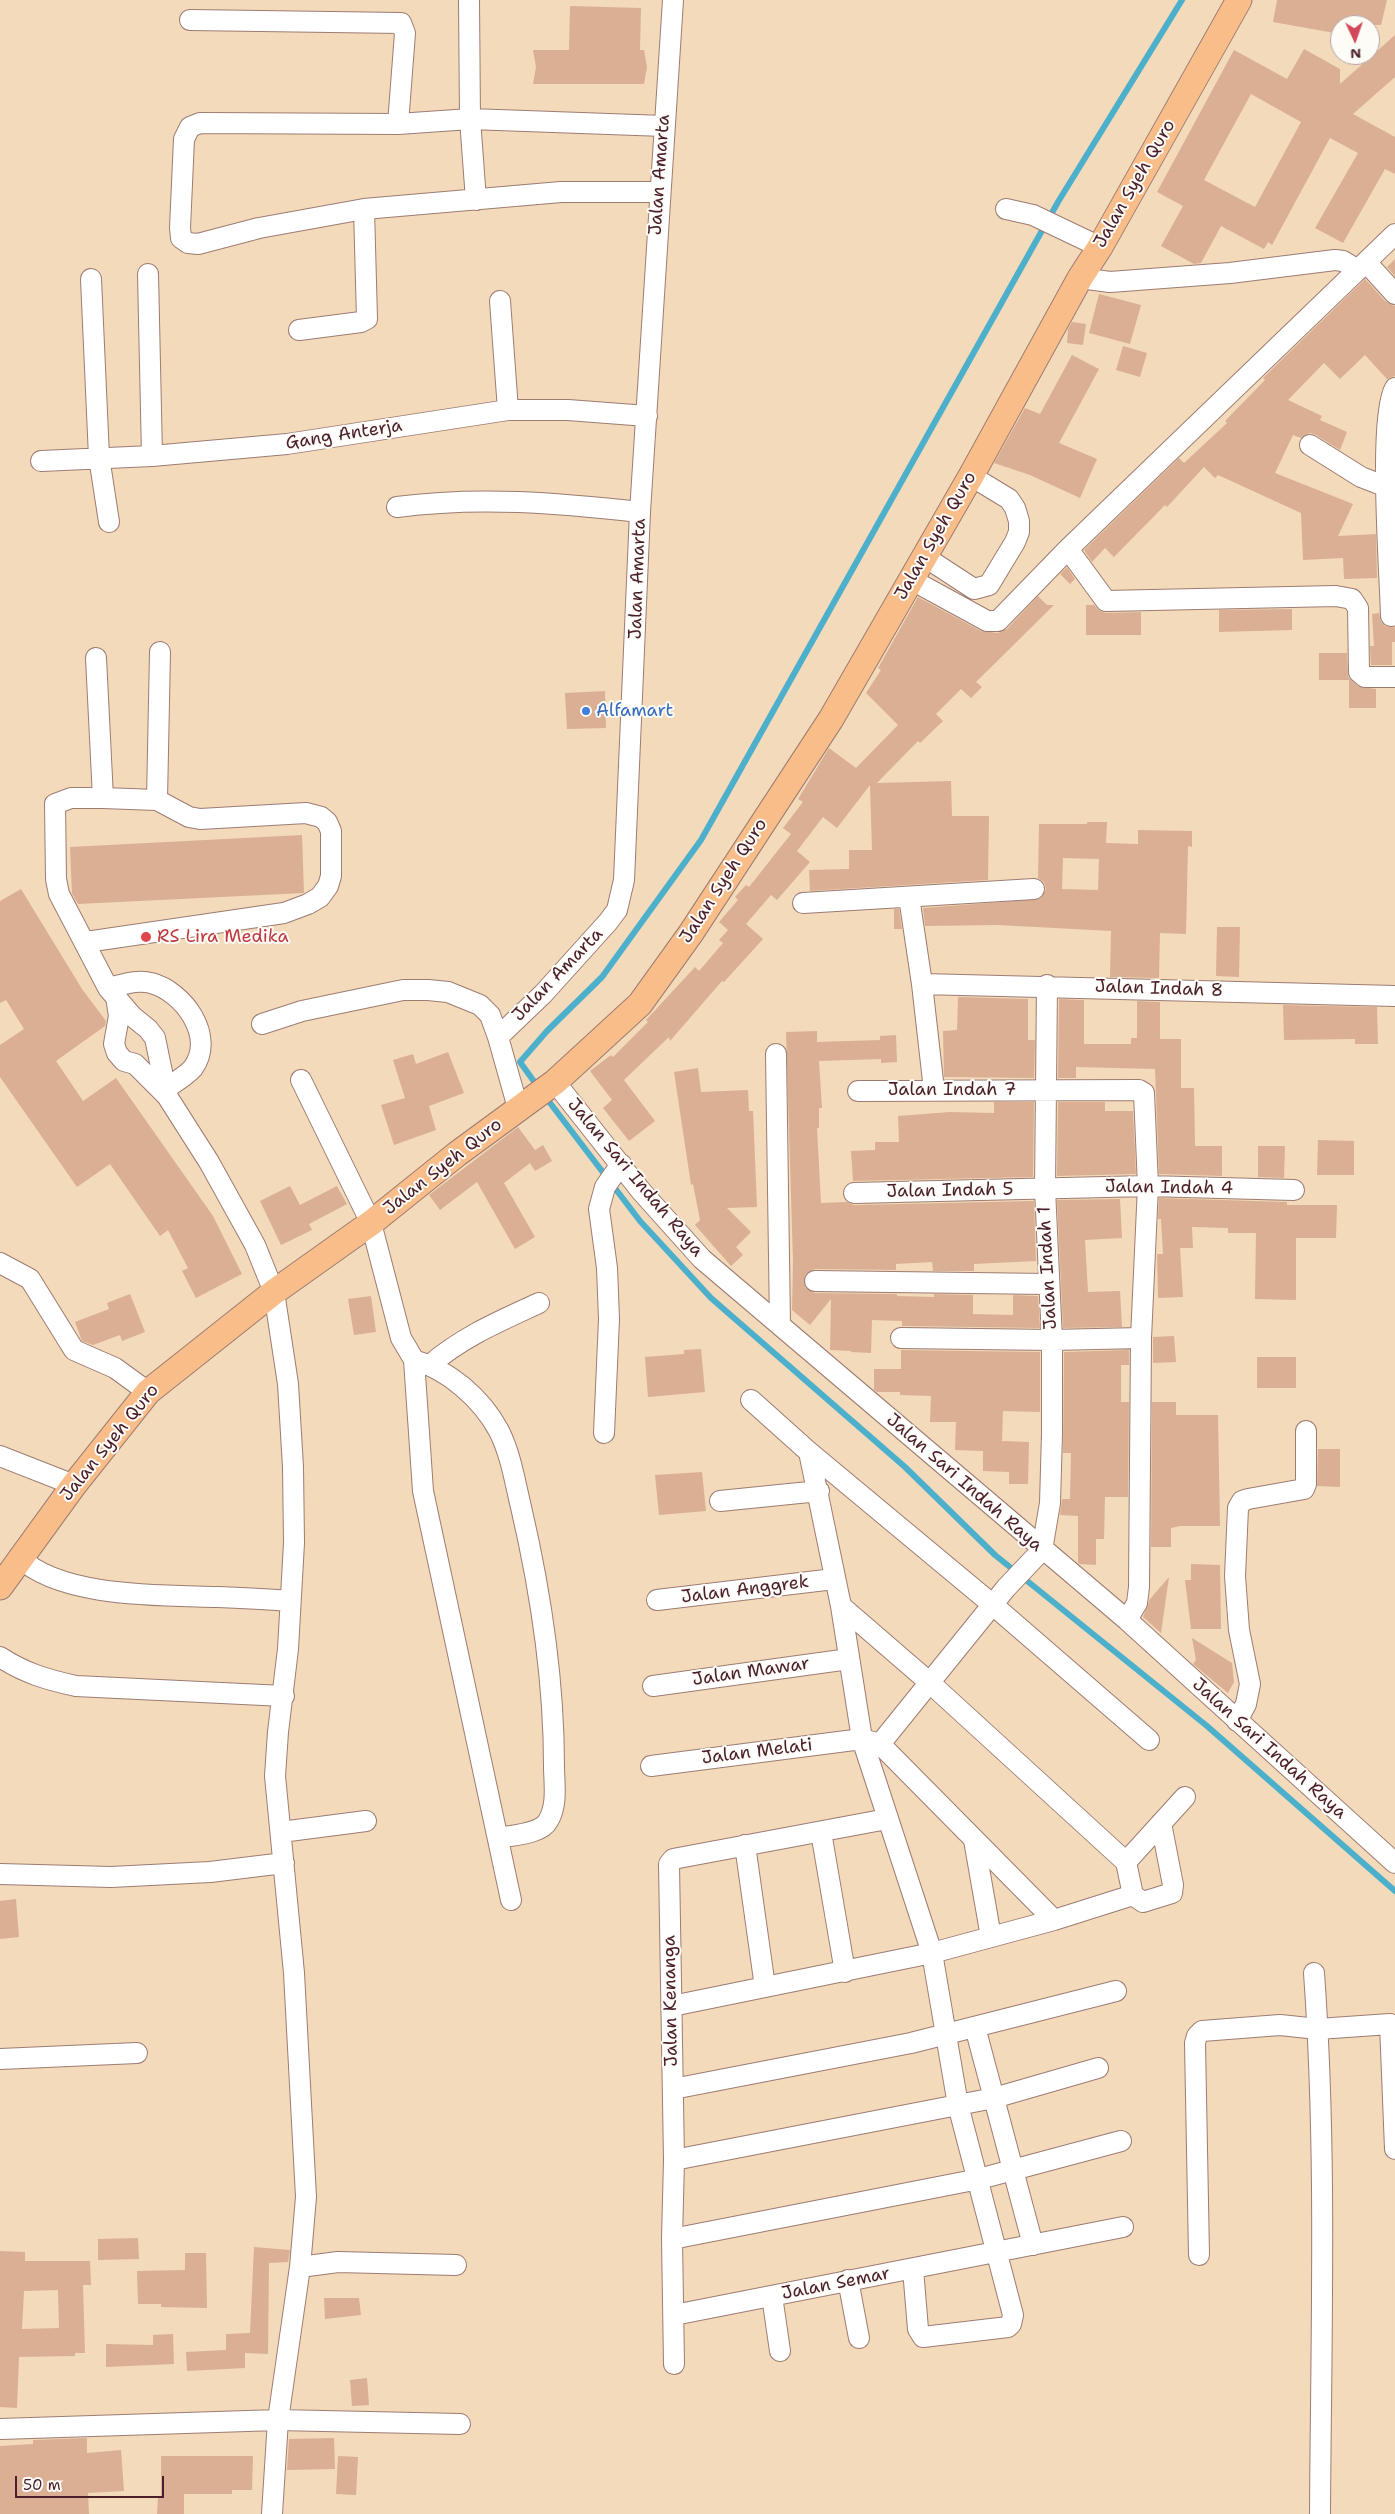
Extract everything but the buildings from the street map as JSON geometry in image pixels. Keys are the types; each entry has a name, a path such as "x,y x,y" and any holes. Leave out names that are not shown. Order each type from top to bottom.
{"main road":[{"name":"Jalan Syeh Quro","path":"0,1587 19,1557 148,1392 274,1292 371,1223 523,1105 553,1084 640,1004 691,933 831,719 912,580 1080,278 1100,247 1239,0"}],"street":[{"path":"469,0 470,119 476,200"},
{"name":"Jalan Amarta","path":"523,1105 498,1037 543,994 608,922 617,910 622,895 634,690 640,512 659,192 673,0"},
{"path":"190,20 401,23 405,33 398,124"},
{"path":"659,192 561,192 364,209 259,228 198,244 188,243 181,238 180,228 184,139 190,127 200,123 398,124 470,119 664,126"},
{"path":"299,330 367,320 364,209"},
{"path":"1006,209 1033,215 1100,247"},
{"path":"912,580 993,622 998,621 1068,549 1395,234"},
{"path":"1080,278 1110,282 1230,273 1335,260 1362,266 1395,294"},
{"path":"148,274 152,456"},
{"path":"91,278 99,457 109,522"},
{"path":"500,301 508,410"},
{"path":"1391,616 1387,487 1389,405 1395,388"},
{"name":"Gang Anterja","path":"41,461 152,456 286,444 508,410 568,410 646,416"},
{"path":"1310,445 1361,477 1387,487"},
{"path":"925,557 974,589 981,589 989,585 1015,542 1019,532 1016,508 1009,498 971,476"},
{"path":"397,507 438,502 555,502 640,512"},
{"path":"1068,549 1106,601 1336,596 1352,599 1358,608 1359,672 1365,677 1395,677"},
{"path":"157,800 160,652"},
{"path":"96,658 103,798"},
{"path":"86,942 284,913 320,897 328,886 331,831 327,822 321,817 306,813 189,817 157,800 63,799 55,804 54,808 56,880 59,894 65,910 86,942 112,993 119,1016 114,1044 117,1053 124,1061 135,1064 166,1092 209,1162 242,1222 274,1292 288,1384 293,1459 294,1543 284,1696 275,1776 294,1973 304,2124 306,2197 300,2267 278,2420 272,2514"},
{"path":"803,903 1034,889"},
{"path":"909,897 922,984 934,1090"},
{"path":"112,993 137,982 151,983 182,1001 192,1014 199,1030 198,1055 192,1069 166,1092"},
{"name":"Jalan Indah 8","path":"922,984 1047,985 1395,996"},
{"name":"Jalan Indah 1","path":"1038,1554 1050,1503 1052,1340 1045,1188 1047,985"},
{"path":"262,1024 302,1011 403,990 428,990 448,992 480,1005 490,1015 498,1037"},
{"path":"112,993 155,1038 166,1092"},
{"path":"776,1054 780,1324"},
{"path":"301,1080 371,1223 384,1266 401,1338 422,1362 468,1392 483,1408 505,1443 544,1620 554,1738 553,1808 547,1823 541,1828 499,1838"},
{"name":"Jalan Sari Indah Raya","path":"553,1084 613,1175 702,1259 780,1324 1038,1554 1128,1620 1236,1721 1395,1863"},
{"name":"Jalan Indah 7","path":"858,1091 1143,1091 1145,1096 1148,1186"},
{"path":"604,1433 609,1319 607,1268 600,1209 613,1175"},
{"path":"1128,1620 1137,1603 1138,1587 1141,1338 1148,1186"},
{"name":"Jalan Indah 4","path":"1045,1188 1148,1186 1294,1190"},
{"name":"Jalan Indah 5","path":"854,1193 1045,1188"},
{"path":"0,1263 30,1279 74,1350 115,1368 148,1392"},
{"path":"815,1281 1048,1284"},
{"path":"422,1362 445,1351 476,1332 539,1303"},
{"path":"902,1338 1052,1340 1141,1338"},
{"path":"422,1362 423,1491 511,1900"},
{"path":"751,1400 808,1452 993,1605 1148,1740"},
{"path":"1236,1721 1246,1704 1250,1684 1242,1652 1238,1621 1236,1576 1238,1508 1242,1501 1248,1499 1304,1489 1306,1484 1306,1431"},
{"path":"808,1452 818,1491 834,1579 841,1606 849,1659 871,1741 887,1818 932,1953 958,2105 980,2179 998,2252 1013,2315 1011,2324 1008,2327 923,2337 918,2329 913,2269"},
{"path":"0,1456 74,1485"},
{"path":"720,1501 818,1491"},
{"path":"871,1741 929,1682 1006,1588 1038,1554"},
{"path":"19,1557 28,1566 53,1578 79,1586 107,1591 290,1600"},
{"name":"Jalan Anggrek","path":"656,1600 834,1579"},
{"path":"841,1606 929,1682 1126,1862 1133,1895 1142,1902 1172,1892 1173,1885 1161,1823"},
{"path":"0,1657 20,1670 48,1680 76,1686 284,1696"},
{"name":"Jalan Mawar","path":"653,1686 849,1659"},
{"path":"871,1741 1054,1920"},
{"name":"Jalan Melati","path":"651,1766 871,1741"},
{"path":"1126,1862 1185,1797"},
{"name":"Jalan Kenanga","path":"674,2364 672,2006 667,1872 669,1864 673,1859 887,1818"},
{"path":"280,1832 366,1821"},
{"path":"821,1832 845,1972"},
{"path":"974,1840 991,1937"},
{"path":"745,1845 765,1987"},
{"path":"0,1874 111,1877 210,1872 284,1863"},
{"path":"672,2006 932,1953 1054,1920 1133,1895"},
{"path":"1314,1973 1318,2029 1321,2258 1320,2514"},
{"path":"673,2089 946,2034 1116,1991"},
{"path":"1199,2255 1197,2036 1202,2031 1280,2025 1318,2029 1392,2023 1395,2149"},
{"path":"975,2027 1033,2245"},
{"path":"0,2059 137,2053"},
{"path":"674,2160 994,2098 1098,2068"},
{"path":"672,2239 980,2179 1121,2141"},
{"name":"Jalan Semar","path":"674,2316 1123,2227"},
{"path":"300,2267 338,2262 456,2265"},
{"path":"848,2280 859,2338"},
{"path":"772,2296 780,2351"},
{"path":"0,2428 278,2420 460,2424"}],"waterway":[{"path":"538,1087 520,1062 547,1031 602,977 701,840 1058,202 1182,0"},
{"path":"544,1095 640,1221 711,1298 905,1467 995,1555 1207,1726 1395,1891"}],"place":[{"name":"Alfamart","path":"586,711"},
{"name":"RS Lira Medika","path":"146,937"}]}
